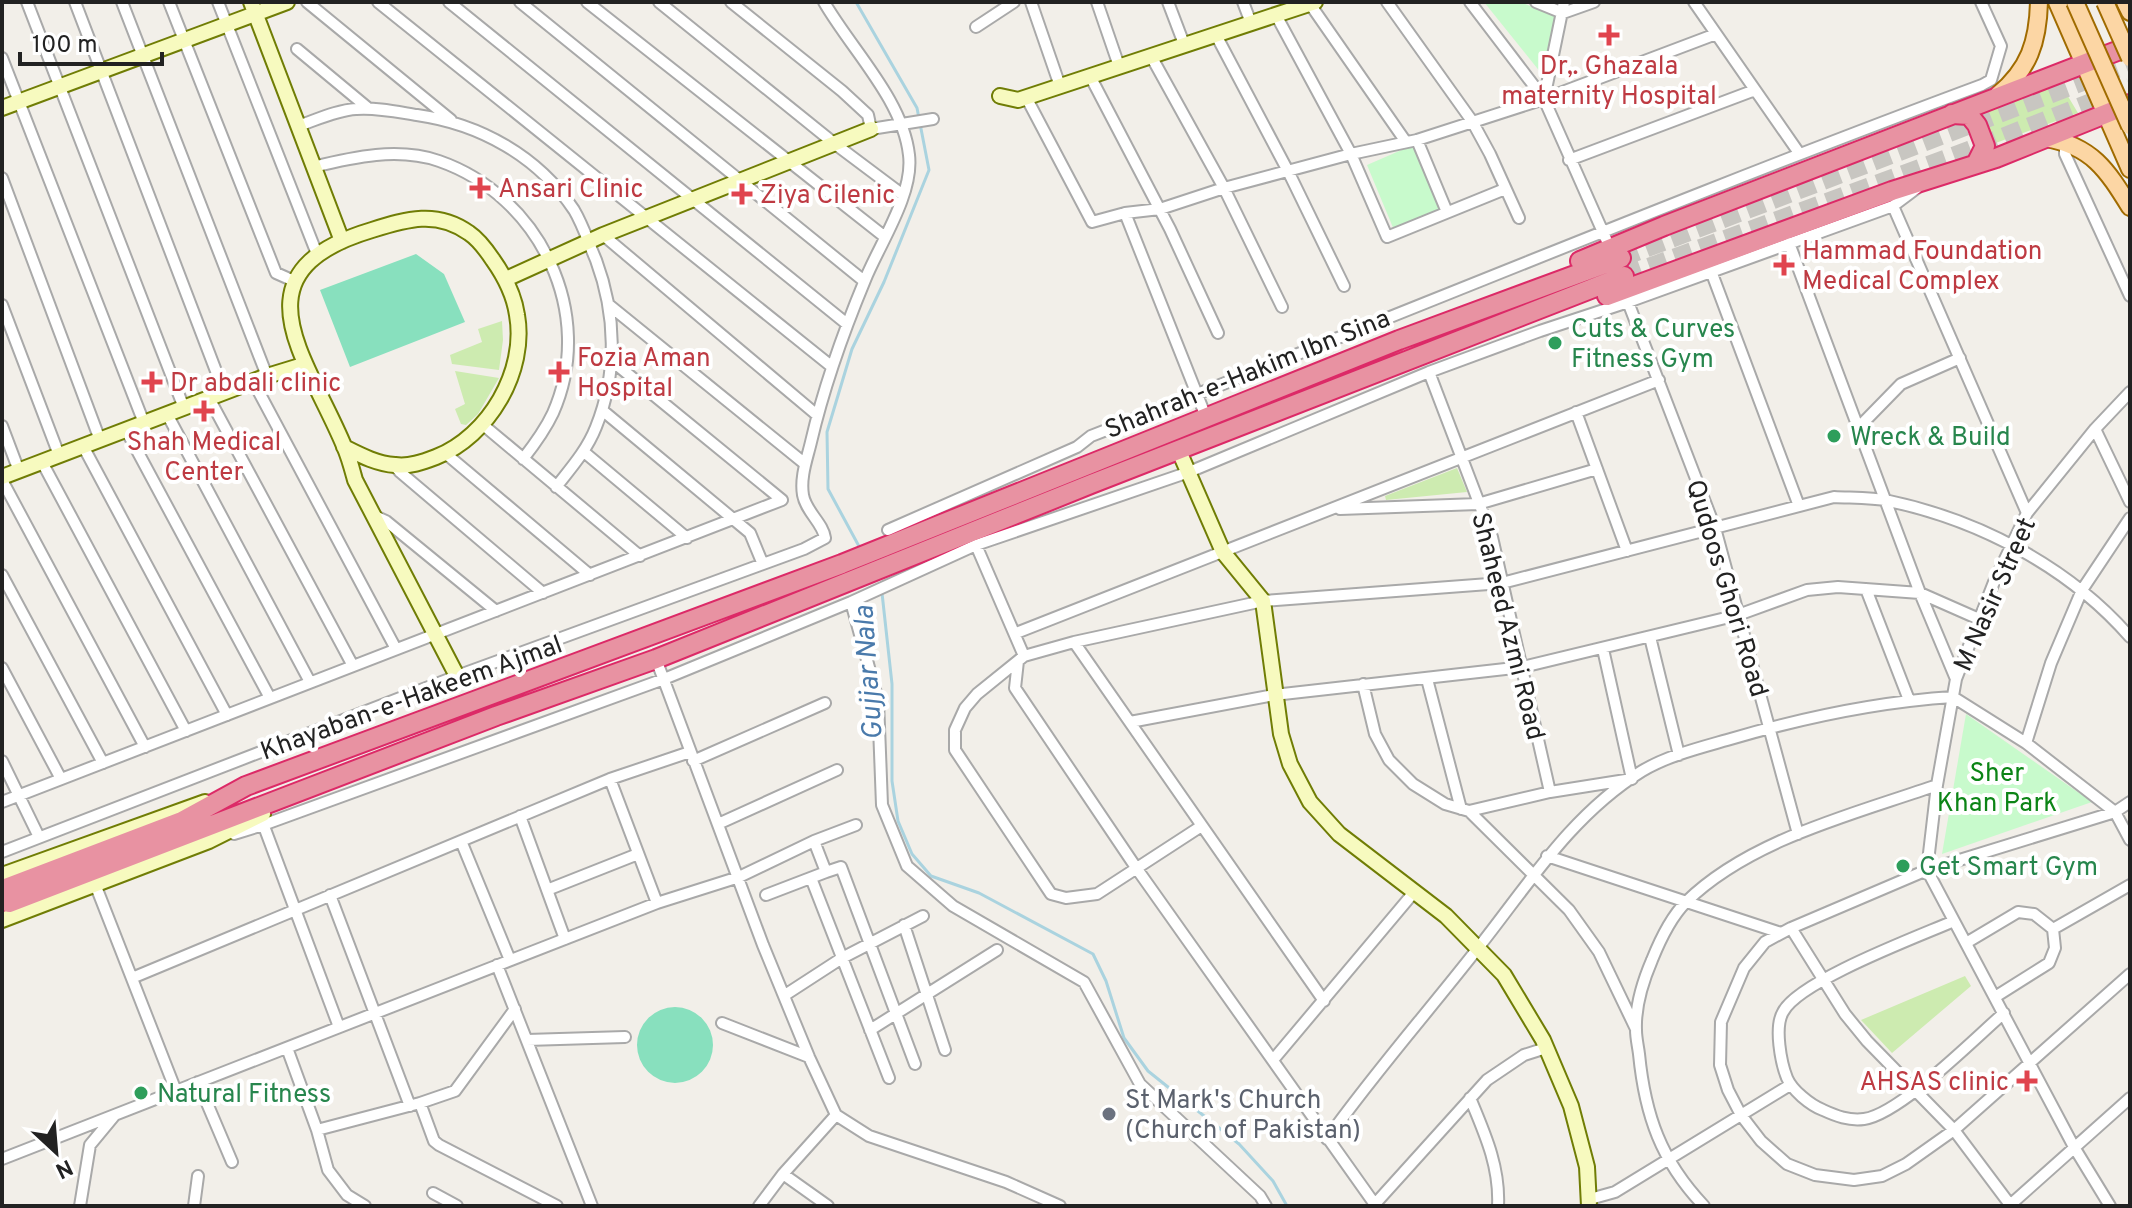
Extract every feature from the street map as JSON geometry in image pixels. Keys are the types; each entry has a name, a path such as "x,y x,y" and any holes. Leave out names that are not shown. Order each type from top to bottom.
{"highway":[{"path":"1615,254 1952,114 2130,46"},
{"path":"1469,339 1671,279 2130,104"},
{"path":"1952,114 1969,115 1977,125 1985,146 1976,164"},
{"name":"Shahrah-e-Hakim Ibn Sina","path":"842,564 892,536 1206,417 1615,254"},
{"name":"Shahrah-e-Hakim Ibn Sina","path":"843,583 1469,339 1615,254"},
{"name":"Khayaban-e-Hakeem Ajmal","path":"4,897 182,821 246,786 842,564"},
{"name":"Khayaban-e-Hakeem Ajmal","path":"4,897 656,659 843,583"}],"main road":[{"path":"1991,101 2017,79 2028,60 2037,30 2039,2"},
{"path":"2057,2 2130,169"},
{"path":"2075,2 2130,126"},
{"path":"2105,2 2130,58"},
{"path":"2125,2 2130,12"},
{"path":"2046,138 2065,141 2099,162 2130,207"}],"street":[{"path":"27,2 184,408"},
{"path":"75,2 224,392"},
{"path":"122,2 260,379 396,649"},
{"path":"169,2 276,273 294,281"},
{"path":"218,2 317,254"},
{"path":"2,108 227,24 253,8 286,2"},
{"path":"307,2 456,123"},
{"path":"378,2 831,366"},
{"path":"449,2 847,324"},
{"path":"520,2 864,281"},
{"path":"587,2 885,237"},
{"path":"659,2 903,195"},
{"path":"731,2 842,91 868,115 871,129"},
{"path":"2,852 457,676 804,549 825,538 825,532 809,511 803,496 804,463 831,366 864,281 903,195 910,159 905,124 824,2"},
{"path":"976,27 1014,2"},
{"path":"1031,2 1060,86"},
{"path":"1097,2 1119,66"},
{"path":"1168,2 1184,44"},
{"path":"1243,2 1251,23"},
{"path":"1387,2 1472,121 1519,218"},
{"path":"1470,2 1544,99 1569,160 1615,254"},
{"path":"1536,2 1564,8 1594,2"},
{"path":"1694,2 1799,153"},
{"path":"892,536 1077,447 1091,436 1197,393 1615,254 1799,153 1991,80 2001,46 1981,2"},
{"path":"1000,96 1018,100 1312,3 1412,141 1447,212"},
{"path":"253,8 342,241"},
{"path":"1544,99 1564,8"},
{"path":"1276,15 1351,154 1387,237 1505,189"},
{"path":"1026,97 1092,222 1125,213 1160,209 1224,188 1412,141 1544,99 1716,34"},
{"path":"1216,35 1344,286"},
{"path":"297,49 370,110"},
{"path":"1151,56 1224,188 1282,307"},
{"path":"2,58 144,423"},
{"path":"1090,76 1160,209 1218,333"},
{"path":"1569,160 1755,90"},
{"path":"298,126 356,108 436,118 456,123 504,144 530,161 596,238 817,415"},
{"path":"506,279 596,238 871,129 933,119"},
{"path":"2065,141 2065,154 2130,296"},
{"path":"313,167 355,157 394,154 438,161 477,179 508,203 534,231 550,257 560,287 566,320 564,380 553,413 523,459"},
{"path":"2,178 100,440"},
{"path":"4,897 95,884 261,820 664,679 851,602 976,545 1189,472 1429,372 1628,302 1671,279 1711,271 1893,206 1928,180"},
{"path":"1893,206 2027,513"},
{"path":"1125,213 1206,417"},
{"path":"344,447 369,459 395,466 418,464 464,441 497,406 515,363 519,339 518,317 506,279 471,234 447,220 424,217 403,220 342,241 317,254 294,281 290,318 303,365 344,447 355,480 457,676"},
{"path":"556,487 584,452 602,410 612,361 609,305 596,238"},
{"path":"1789,243 1920,593 1956,679"},
{"path":"1711,271 1799,506"},
{"name":"Qudoos Ghori Road","path":"1628,302 1715,528 1798,834"},
{"path":"2,305 59,455"},
{"path":"609,305 804,463"},
{"path":"1859,427 1901,384 1960,358"},
{"path":"2,802 782,500 612,361"},
{"path":"145,747 2,478 224,392 303,365"},
{"name":"Shaheed Azmi Road","path":"1429,372 1459,458 1492,537 1550,792"},
{"path":"1016,633 1659,380"},
{"name":"M Nasir Street","path":"2130,392 2095,429 2027,513 1979,619 1956,679 1953,697 2026,743 2115,812 2130,840"},
{"path":"209,398 353,666"},
{"path":"602,410 750,533 762,562"},
{"path":"1576,412 1627,551"},
{"path":"167,414 310,682"},
{"path":"482,424 640,556"},
{"path":"2,426 19,471"},
{"path":"2095,429 2130,502"},
{"path":"126,430 270,698"},
{"path":"83,446 227,715"},
{"path":"1179,451 1223,552 1263,601 1281,734 1290,764 1310,802 1339,834 1446,916 1504,975 1546,1048 1571,1106 1587,1167 1589,1202 1615,1192 1790,1085"},
{"path":"584,452 687,538"},
{"path":"445,453 590,575"},
{"path":"42,462 186,731"},
{"path":"395,466 543,593"},
{"path":"1332,509 1478,504 1597,469"},
{"path":"1200,827 1097,894 1066,898 1051,894 955,750 955,730 965,708 977,694 1021,659 1074,642 1263,601 1502,583 1834,497 1886,500 1931,513 2012,545 2082,590 2130,637"},
{"path":"374,516 386,521 496,611"},
{"path":"2026,743 2051,663 2082,590 2130,518"},
{"path":"976,545 1016,633 1021,659 1015,688 1137,869 1376,1205 1487,1080 1514,1061 1546,1048"},
{"path":"2,575 103,763"},
{"path":"1130,722 1274,695 1523,667 1738,615 1807,590 1838,587 1920,593 1979,619"},
{"path":"1866,589 1909,700"},
{"path":"851,602 878,700 882,805 907,866 953,906 1084,982 1140,1084 1260,1196 1266,1206"},
{"path":"1650,637 1679,755"},
{"path":"1074,642 1324,1001"},
{"path":"1603,649 1632,779"},
{"path":"656,659 763,945 836,1115 869,1136 1006,1182 1056,1205"},
{"path":"2,668 61,779"},
{"path":"1427,679 1465,810"},
{"path":"1363,684 1375,734 1389,760 1413,784 1445,804 1465,810 1569,910 1599,952 1636,1029"},
{"path":"1327,1139 1547,856 1607,796 1644,770 1679,755 1769,727 1909,700 1953,697 1937,785 1927,870 2029,1065 2110,1206"},
{"path":"132,978 610,779 692,757 825,703"},
{"path":"261,820 374,768 391,757"},
{"path":"2,761 39,837"},
{"path":"718,824 837,770"},
{"path":"610,779 657,903"},
{"path":"1465,810 1632,779"},
{"path":"1704,1206 1667,1159 1649,1113 1640,1076 1636,1029 1642,984 1661,939 1685,903 1731,868 1798,834 1937,785"},
{"path":"2130,802 2115,812 1927,870 1786,930 1765,942 1744,968 1721,1022 1720,1065 1741,1115 1761,1141 1787,1164 1815,1175 1854,1180 1882,1176 1906,1164 1954,1130 2130,974"},
{"path":"520,816 565,939"},
{"path":"261,820 339,1027"},
{"path":"2,1159 657,903 739,877 814,841 856,825"},
{"path":"461,841 510,960"},
{"path":"814,841 826,872"},
{"path":"547,890 638,854"},
{"path":"1547,856 1685,903 1786,930 1867,1041 1954,1130 2010,1206 2130,1098"},
{"path":"766,895 841,867 915,1064"},
{"path":"811,878 889,1078"},
{"path":"95,884 176,1091"},
{"path":"2053,929 2130,885"},
{"path":"1273,1060 1415,891"},
{"path":"330,895 415,1104 434,1141 557,1206"},
{"path":"1966,943 2018,912 2034,914 2053,929 2055,948 2049,963 1995,997"},
{"path":"785,995 842,958 923,916"},
{"path":"1954,921 1822,980 1802,992 1782,1014 1779,1044 1790,1085 1817,1108 1841,1118 1862,1120 1883,1114 1917,1089 2004,1013"},
{"path":"904,925 945,1050"},
{"path":"870,1030 997,950"},
{"path":"497,965 592,1206"},
{"path":"317,1130 455,1091 515,1009"},
{"path":"722,1023 809,1057"},
{"path":"527,1040 625,1037"},
{"path":"287,1048 328,1170 347,1195 365,1206"},
{"path":"198,1082 232,1162"},
{"path":"1470,1098 1494,1159 1499,1188 1498,1206"},
{"path":"80,1206 90,1145 115,1115"},
{"path":"759,1206 836,1115"},
{"path":"72,1132 90,1145"},
{"path":"783,1174 828,1206"},
{"path":"194,1206 198,1176"},
{"path":"433,1193 457,1206"}],"green space":[{"path":"1484,2 1520,2 1557,17 1545,78"},
{"path":"2063,78 2066,93 2078,113 1993,144 1979,114"},
{"path":"1413,145 1441,210 1394,230 1367,165"},
{"path":"416,254 444,274 465,322 350,367 320,290"},
{"path":"502,321 499,370 452,364 450,355 482,342 478,329"},
{"path":"455,371 499,378 478,414 466,425 461,424 455,409 465,404"},
{"path":"1457,468 1467,492 1386,500 1385,496"},
{"name":"Sher Khan Park","path":"1966,714 2092,802 1942,854"},
{"path":"1965,976 1971,986 1892,1053 1861,1020"},
{"path":"675,1007 690,1010 702,1018 710,1030 713,1045 710,1060 702,1072 690,1080 675,1083 660,1080 648,1072 640,1060 637,1045 640,1030 648,1018 660,1010"}],"waterway":[{"name":"Gujjar Nala","path":"856,2 917,108 929,170 884,282 852,349 827,432 828,489 861,550"},
{"name":"Gujjar Nala","path":"882,593 892,684 892,781 898,821 912,854 931,876 979,893 1093,954 1106,981 1124,1038 1148,1071 1239,1144 1273,1181 1287,1206"}],"tunnel":[{"path":"1621,258 2130,64"},
{"path":"1624,276 1969,150 2130,87"}],"place":[{"name":"Dr,. Ghazala maternity Hospital","path":"1609,35"},
{"name":"Ansari Clinic","path":"480,188"},
{"name":"Ziya Cilenic","path":"742,194"},
{"name":"Hammad Foundation Medical Complex","path":"1784,265"},
{"name":"Cuts & Curves Fitness Gym","path":"1555,343"},
{"name":"Fozia Aman Hospital","path":"559,372"},
{"name":"Dr abdali clinic","path":"152,382"},
{"name":"Shah Medical Center","path":"204,411"},
{"name":"Wreck & Build","path":"1834,436"},
{"name":"Get Smart Gym","path":"1903,866"},
{"name":"AHSAS clinic","path":"2027,1081"},
{"name":"Natural Fitness","path":"141,1093"},
{"name":"St Mark's Church (Church of Pakistan)","path":"1109,1114"}]}
